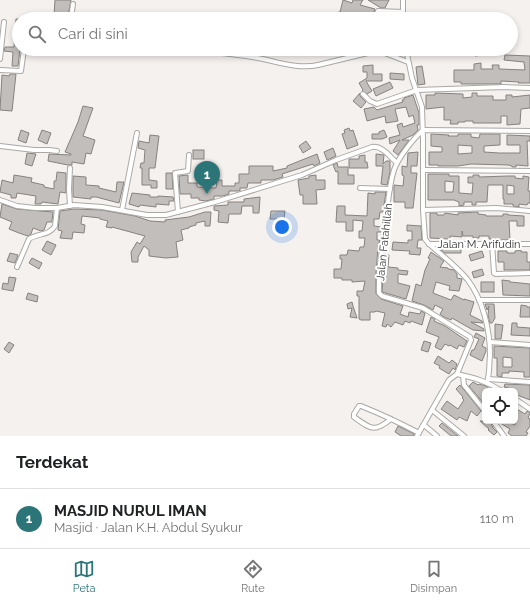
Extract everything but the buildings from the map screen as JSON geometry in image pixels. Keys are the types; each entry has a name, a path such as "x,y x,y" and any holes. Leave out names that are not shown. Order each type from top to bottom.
{"street":[{"path":"378,12 403,12 404,0"},
{"path":"72,12 73,4"},
{"path":"0,59 4,22"},
{"path":"0,70 20,71 23,56"},
{"path":"251,56 311,67 355,56"},
{"path":"392,56 408,62"},
{"path":"407,56 422,106 423,210 425,239 460,272 474,288 483,313 490,342 488,380"},
{"path":"363,94 370,101 377,104 417,90 504,87 530,88"},
{"path":"423,130 530,131"},
{"name":"Jalan Fatahillah","path":"423,130 397,163 390,189 379,274 379,293 382,296 423,308 470,337 470,343 457,374"},
{"path":"122,210 137,133"},
{"path":"0,146 34,150 49,150 56,152"},
{"path":"0,200 17,206 41,208 70,206 102,207 152,215 166,215 215,202 302,175 367,148 376,146 379,147 397,163"},
{"path":"178,212 175,173 188,171 189,155"},
{"path":"70,168 70,206"},
{"path":"423,170 530,171"},
{"path":"360,188 390,189"},
{"path":"17,267 29,239 33,236 50,232 54,229 57,208"},
{"path":"423,210 497,208 530,211"},
{"path":"492,243 494,273 530,273"},
{"name":"Jalan M. Arifudin","path":"429,244 530,244"},
{"path":"479,300 530,300"},
{"path":"490,342 530,345"},
{"path":"391,419 376,429 370,428 354,417 354,414 359,406 361,406 391,419 418,435 449,380 457,374 488,380 530,382"},
{"path":"463,376 464,385 482,407"},
{"path":"488,380 498,388"},
{"path":"518,402 530,409"},
{"path":"432,410 464,436"},
{"path":"495,424 504,436"},
{"path":"424,425 437,436"}],"place":[{"name":"MASJID NURUL IMAN","path":"207,194"}]}
